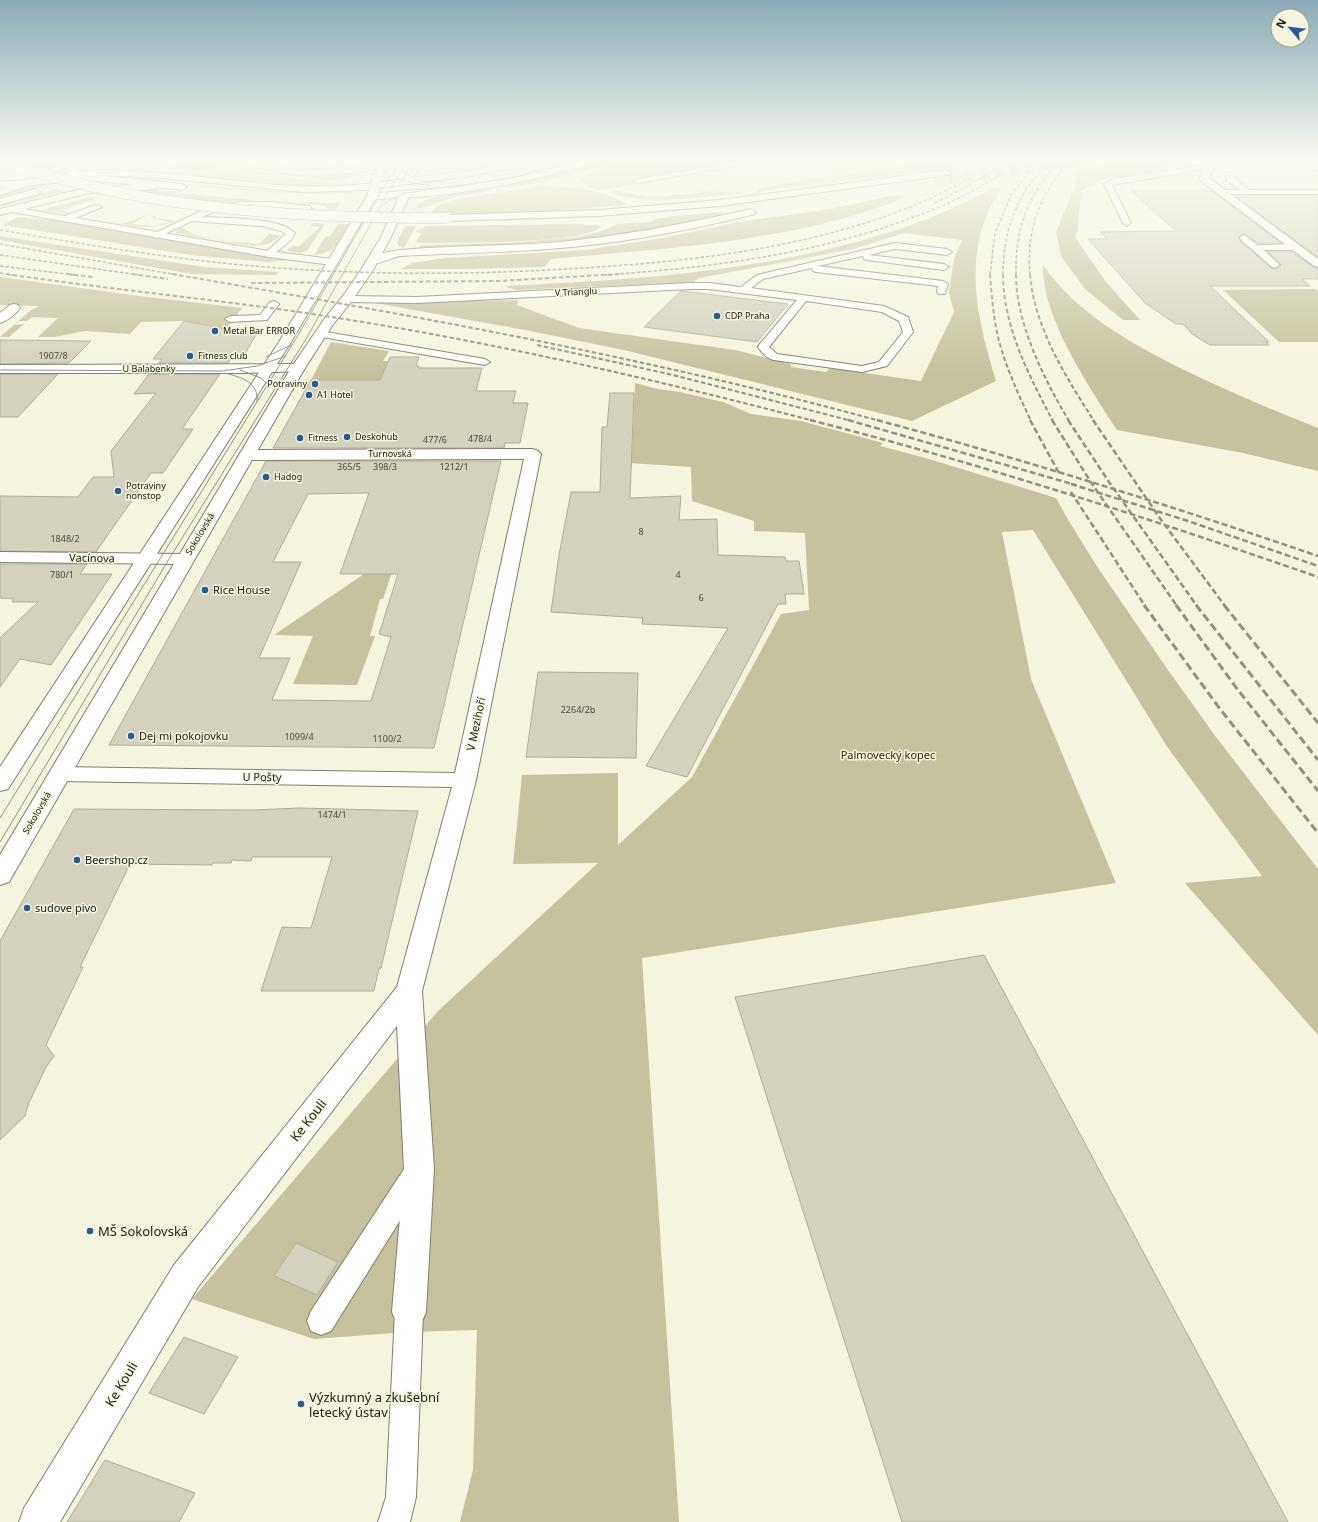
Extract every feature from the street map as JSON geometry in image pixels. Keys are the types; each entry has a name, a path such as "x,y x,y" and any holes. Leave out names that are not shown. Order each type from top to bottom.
{"main road":[{"path":"133,231 269,254 332,262"},
{"path":"0,784 285,342 350,231"},
{"name":"Sokolovská","path":"0,876 298,368 329,321 347,299 389,231"},
{"path":"371,262 385,256 400,253 550,246 621,238 656,231"},
{"path":"1275,231 1318,264"},
{"path":"0,319 14,308"},
{"name":"U Balabenky","path":"0,369 245,370 298,368"},
{"name":"Turnovská","path":"247,455 533,454"},
{"name":"V Mezihoří","path":"409,991 465,780 533,454"},
{"name":"Vacínova","path":"0,557 185,559"},
{"name":"U Pošty","path":"60,774 465,780"},
{"path":"409,991 418,1169 409,1312"},
{"name":"Ke Kouli","path":"38,1522 186,1276 409,991"}],"lane":[{"path":"155,235 163,231"},
{"path":"257,233 261,231"},
{"path":"269,254 288,238 291,233"},
{"path":"1244,238 1275,265"},
{"path":"743,290 760,277 895,246 947,252"},
{"path":"1256,248 1296,247"},
{"path":"854,256 944,267"},
{"path":"801,267 943,284 942,292"},
{"name":"V Trianglu","path":"347,299 417,300 690,286 743,290 804,298 884,309 904,318 908,332 883,364 862,369 774,357 763,347 804,298"},
{"path":"230,319 263,318 274,304"},
{"path":"320,334 485,362"},
{"path":"320,1321 418,1169"},
{"path":"394,1522 401,1497 409,1312"}],"green space":[{"path":"40,231 119,231 288,260 268,262 191,255"},
{"path":"177,231 188,231 198,236 208,238 258,244 269,234 278,235 280,237 268,244 254,246 176,233"},
{"path":"316,231 320,231 307,251 301,253 288,251 288,249 292,246 299,246"},
{"path":"333,231 345,231 336,246 327,252 314,255 325,237 330,236"},
{"path":"403,231 413,231 404,248 399,246 397,243"},
{"path":"594,231 570,237 544,240 420,243 416,242 421,233 416,232"},
{"path":"637,231 606,236 543,242 418,248 424,245 507,243 578,237 599,232"},
{"path":"696,231 789,231 707,244 551,259 544,267 401,269 412,263 445,258 585,250 663,238"},
{"path":"892,231 982,231 976,259 978,308 996,381 912,421 624,350 525,330 375,303 518,300 517,305 579,328 735,350 791,364 791,367 826,372 830,368 921,381 954,312 949,293 954,259 962,240 904,233 853,249 699,278 693,282 516,290 504,286 664,276 717,270 823,251"},
{"path":"1078,231 1075,237 1106,282 1140,320 1123,320 1085,289 1061,256 1056,232"},
{"path":"0,236 204,267 278,272 275,275 191,274 0,240"},
{"path":"1043,265 1057,283 1089,313 1145,350 1201,378 1318,428 1318,471 1243,453 1117,430 1081,373 1058,329 1044,285"},
{"path":"0,277 131,295 242,308 226,329 184,321 141,322 130,334 85,331 54,337 38,337 58,318 32,317 27,321 19,321 15,325 24,324 9,337 0,337 30,311 39,306 0,305"},
{"path":"1315,289 1318,291 1318,342 1279,342 1223,290"},
{"path":"331,342 389,351 383,361 388,361 380,380 311,380"},
{"name":"Palmovecký kopec","path":"635,383 723,402 751,414 801,421 883,443 880,446 929,459 1056,498 1098,568 1168,670 1216,737 1318,869 1318,1035 1185,883 1262,876 1168,748 1033,530 1002,532 1031,679 1116,883 642,958 679,1522 460,1522 473,1470 477,1330 408,1332 314,1339 192,1299 438,1011 598,863 513,864 522,775 618,773 618,845 692,777 781,614 809,610 805,533 754,531 754,521 692,501 691,467 629,463 632,454","holes":["296,1243 338,1262 317,1295 274,1276"]},
{"path":"406,530 383,599 380,599 370,636 375,636 357,685 293,684 313,636 274,635 364,574"}],"building":[{"path":"1265,231 1281,243 1258,243 1244,234 1239,237 1240,241 1271,268 1276,269 1281,265 1268,252 1292,252 1313,267 1318,268 1318,279 1302,279 1310,286 1210,286 1269,342 1266,342 1269,345 1210,345 1192,334 1183,324 1176,324 1145,303 1088,239 1107,239 1100,232"},
{"path":"1283,231 1318,231 1318,257"},
{"name":"CDP Praha","path":"681,291 788,304 757,342 644,327"},
{"path":"184,321 257,333 242,359 231,359 228,363 159,363 162,359 153,359"},
{"path":"0,340 91,341 69,363 0,364"},
{"path":"390,357 419,357 416,366 419,366 418,368 482,368 476,391 516,391 513,403 528,403 520,443 505,443 504,448 273,448 311,380 380,380"},
{"path":"0,374 58,374 18,417 0,417"},
{"path":"149,374 220,374 182,429 193,429 163,473 151,473 96,552 0,551 0,496 78,497 93,477 114,477 111,451 156,393 134,394"},
{"path":"610,393 634,393 630,498 681,496 679,520 717,519 718,555 785,557 786,561 799,561 804,594 785,594 786,604 778,604 687,777 646,766 728,628 642,624 643,618 551,612 559,555 571,492 600,492 602,427 607,427"},
{"path":"266,461 501,461 434,748 109,745","holes":["369,493 340,574 398,574 379,634 391,637 371,701 272,700 290,658 259,658 301,562 273,562 308,494"]},
{"path":"0,564 87,564 80,574 112,574 51,665 20,659 0,687 0,638 38,602 12,602 14,599 0,598"},
{"path":"538,672 638,673 636,758 526,757"},
{"path":"300,808 418,811 381,968 379,968 374,991 261,991 282,927 311,928 332,857 252,857 251,861 232,860 231,863 213,863 212,865 130,864 80,967 83,967 46,1045 54,1056 46,1067 28,1105 25,1116 0,1140 0,941 74,809 252,810"},
{"path":"984,955 1288,1522 902,1522 735,997"},
{"path":"296,1243 338,1262 317,1295 274,1276"},
{"path":"184,1337 238,1357 204,1414 149,1393"},
{"path":"105,1460 195,1493 179,1522 67,1522"}],"tram line":[{"path":"285,356 358,231"},
{"path":"0,842 169,559 306,339 367,231"},
{"path":"266,357 291,345"},
{"path":"0,370 222,371 257,366 285,356"},
{"path":"268,385 285,356"},
{"path":"240,370 261,378 268,385"},
{"path":"225,373 237,376 252,385 257,395 257,401"},
{"path":"0,818 268,385"}],"railway":[{"path":"6,231 106,248 213,262 309,270 405,273 549,270 680,260 763,248 804,240 837,231"},
{"path":"619,274 649,272 739,261 829,243 873,231"},
{"path":"990,275 996,231"},
{"path":"1003,275 1008,231"},
{"path":"1016,274 1016,258 1020,231"},
{"path":"1030,275 1029,258 1032,231"},
{"path":"0,244 178,275"},
{"path":"0,255 133,274"},
{"path":"0,266 75,275"},
{"path":"0,273 11,275"},
{"path":"6,274 11,275"},
{"path":"67,274 93,277"},
{"path":"133,274 168,279"},
{"path":"133,274 139,275"},
{"path":"172,274 350,305 616,357 792,398 880,421"},
{"path":"251,283 498,281 619,274"},
{"path":"604,275 619,274"},
{"path":"1016,274 1017,293 1026,331 1041,369 1069,421"},
{"path":"1030,274 1038,313 1053,351 1062,369 1094,421"},
{"path":"11,275 264,307 408,330 525,352 641,378 814,421"},
{"path":"990,275 993,309 999,342 1013,382 1031,421"},
{"path":"1003,275 1007,313 1012,331 1035,386 1053,421"},
{"path":"537,345 673,375 852,421"},
{"path":"810,420 938,455 1073,495"},
{"path":"848,420 1076,485"},
{"path":"877,420 1059,472"},
{"path":"1030,420 1059,472"},
{"path":"1052,420 1091,482"},
{"path":"1068,420 1114,489"},
{"path":"1093,420 1147,500"},
{"path":"1059,472 1091,482"},
{"path":"1091,482 1114,489"},
{"path":"1091,482 1098,493"},
{"path":"1071,484 1098,493"},
{"path":"1114,489 1147,500"},
{"path":"1114,489 1122,500"},
{"path":"1098,493 1122,500"},
{"path":"1098,493 1107,506"},
{"path":"1073,495 1107,506"},
{"path":"1073,495 1145,606"},
{"path":"1122,500 1155,510"},
{"path":"1122,500 1132,514"},
{"path":"1147,500 1318,556"},
{"path":"1147,500 1155,510"},
{"path":"1107,506 1132,514"},
{"path":"1107,506 1177,606"},
{"path":"1155,510 1318,566"},
{"path":"1155,510 1165,525"},
{"path":"1132,514 1165,525"},
{"path":"1132,514 1197,606"},
{"path":"1165,525 1318,577"},
{"path":"1165,525 1225,606"},
{"path":"1144,605 1220,709 1318,833"},
{"path":"1176,605 1238,690 1318,791"},
{"path":"1196,605 1318,760"},
{"path":"1224,605 1318,723"}],"place":[{"name":"CDP Praha","path":"717,316"},
{"name":"Metal Bar ERROR","path":"215,331"},
{"name":"Fitness club","path":"190,356"},
{"name":"Potraviny","path":"315,384"},
{"name":"A1 Hotel","path":"309,395"},
{"name":"Deskohub","path":"347,437"},
{"name":"Fitness","path":"300,438"},
{"name":"Hadog","path":"266,477"},
{"name":"Potraviny nonstop","path":"118,491"},
{"name":"Rice House","path":"205,590"},
{"name":"Dej mi pokojovku","path":"131,736"},
{"name":"Beershop.cz","path":"77,860"},
{"name":"sudove pivo","path":"27,908"},
{"name":"MŠ Sokolovská","path":"90,1231"},
{"name":"Výzkumný a zkušební letecký ústav","path":"301,1404"}]}
